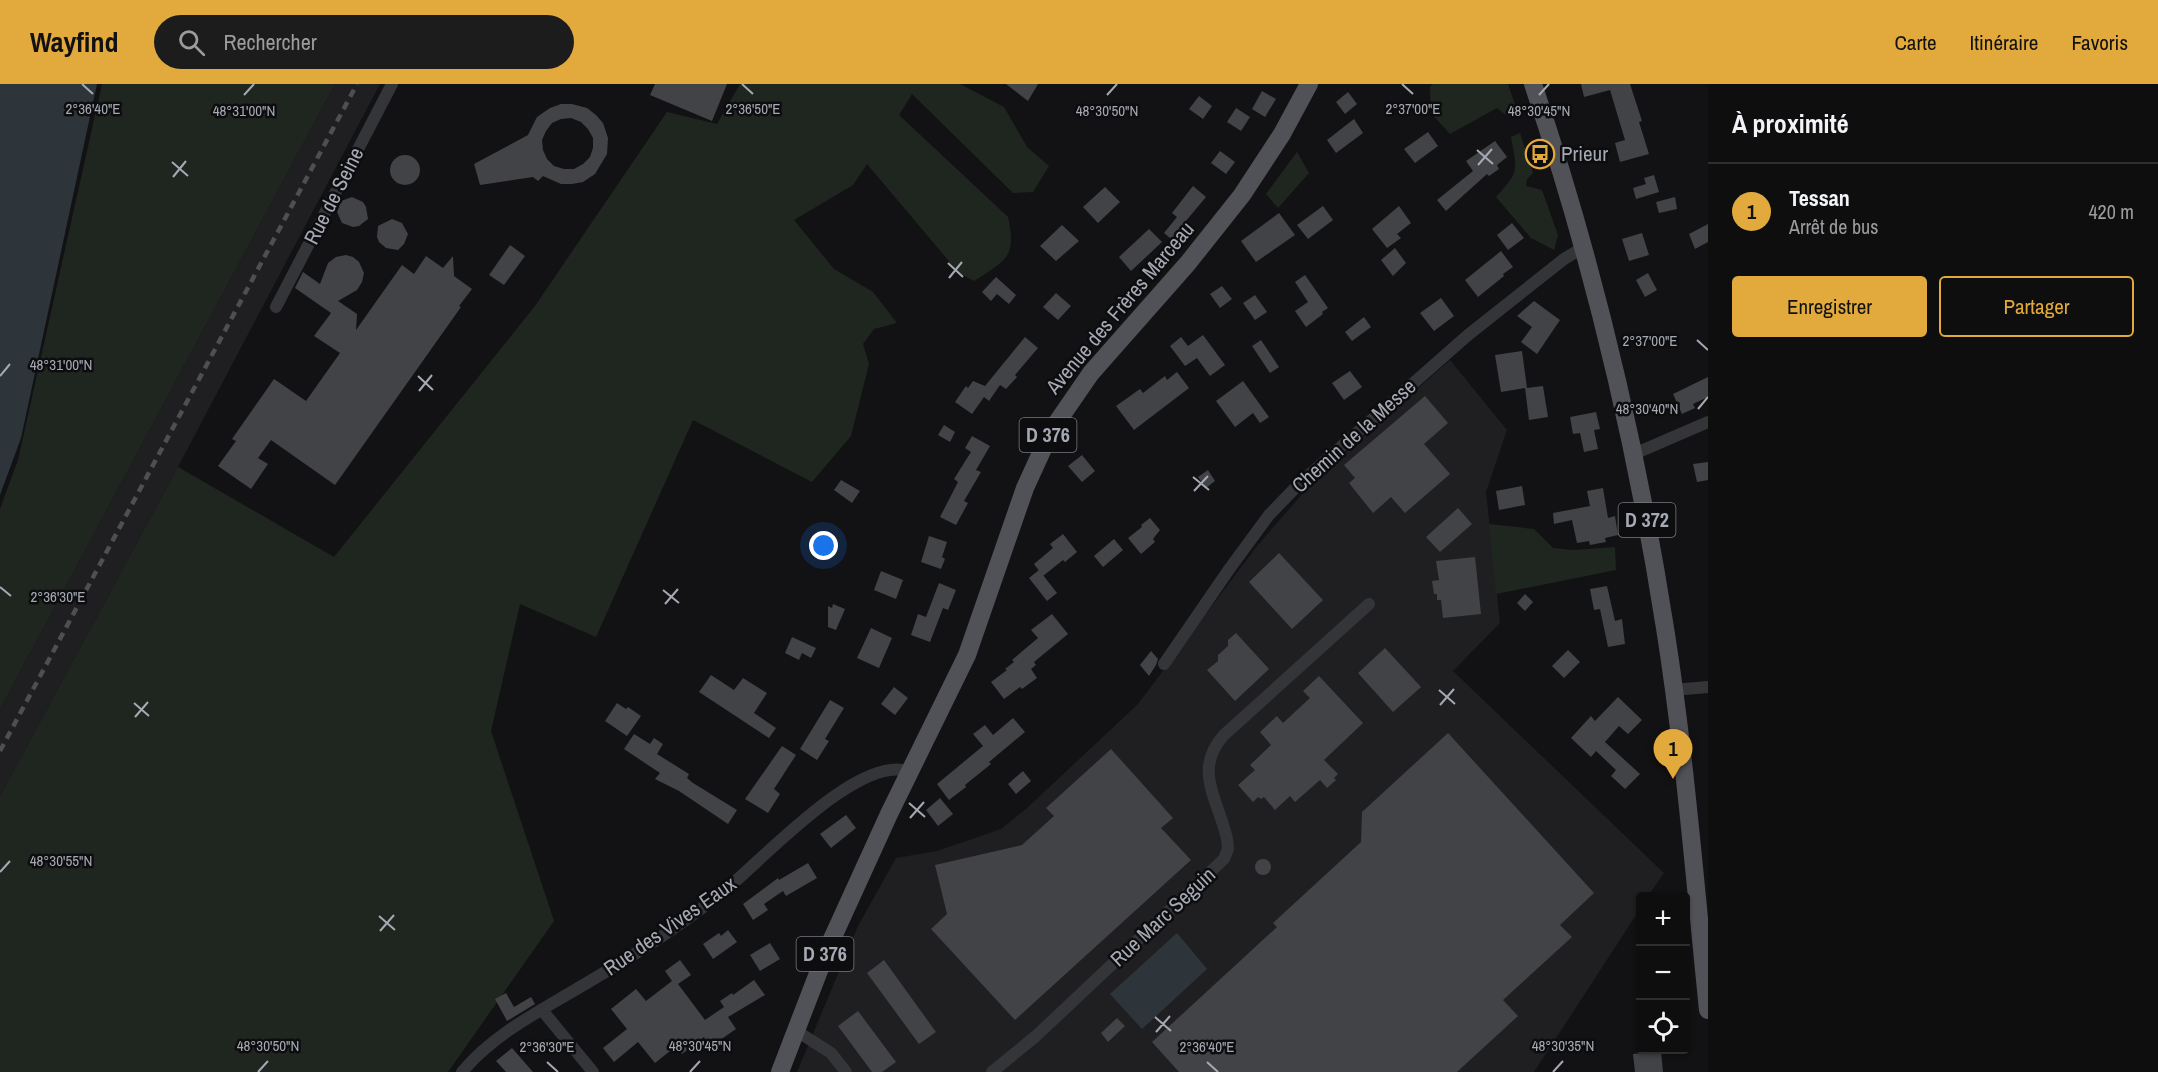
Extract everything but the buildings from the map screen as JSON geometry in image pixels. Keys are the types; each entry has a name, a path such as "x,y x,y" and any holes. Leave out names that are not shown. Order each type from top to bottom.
{"main road":[{"name":"Avenue des Frères Marceau","path":"795,1030 827,950 877,839 967,655 1031,473 1051,430 1091,373 1188,263 1242,195 1282,134 1309,84"},
{"name":"D 372","path":"1533,84 1584,248 1611,350 1634,454 1656,571 1673,690 1706,968 1708,1010"},
{"name":"D 376","path":"780,1072 795,1030"}],"street":[{"name":"Rue de Seine","path":"276,307 392,84"},
{"name":"Chemin de la Messe","path":"1164,664 1269,515 1301,482 1468,335 1564,259 1584,248"},
{"path":"1634,454 1708,422"},
{"name":"Rue Marc Seguin","path":"992,1072 1034,1037 1224,860 1228,849 1227,838 1208,776 1209,758 1214,747 1224,735 1369,604"},
{"path":"1673,690 1708,687"},
{"name":"Rue des Vives Eaux","path":"462,1072 500,1035 666,933 712,901 800,824 848,786 865,776 885,771 903,769 910,772"},
{"path":"542,1010 592,1072"},
{"path":"795,1030 831,1053 846,1072"}],"shaded area":[{"path":"0,84 97,84 21,438 0,495"},
{"path":"102,84 335,84 0,709 0,509 18,460"},
{"path":"335,84 380,84 178,467 0,796 0,709"},
{"path":"740,84 960,84 1004,107 1027,147 1049,166 1033,192 1013,193 912,94 899,115 1008,217 1011,241 1006,257 974,281 959,273 867,164 853,185 794,220 834,269 873,292 897,323 874,329 863,344 869,364 851,436 812,482 693,420 596,637 520,604 491,731 554,921 448,1072 0,1072 0,796 178,467 334,557 535,306 667,112 717,124"},
{"path":"1433,84 1508,84 1516,108 1507,116 1497,108 1450,134 1431,113 1430,87"},
{"path":"1520,133 1533,173 1527,179 1526,186 1542,190 1558,235 1554,250 1531,238 1496,197 1513,176 1515,164 1511,137"},
{"path":"1297,152 1309,173 1278,208 1266,194"},
{"path":"1450,360 1507,430 1486,492 1500,623 1453,671 1664,873 1651,892 1636,892 1636,915 1534,1072 797,1072 858,926 896,858 937,851 1001,829 1027,808 1138,704 1257,546 1317,477"},
{"path":"1489,524 1534,529 1553,548 1573,550 1615,547 1616,570 1496,594"},
{"path":"1177,933 1207,969 1142,1029 1110,994"}],"railway":[{"path":"0,751 357,84"}],"place":[{"name":"Prieur","path":"1540,154"},
{"name":"Tessan","path":"1673,779"}]}
